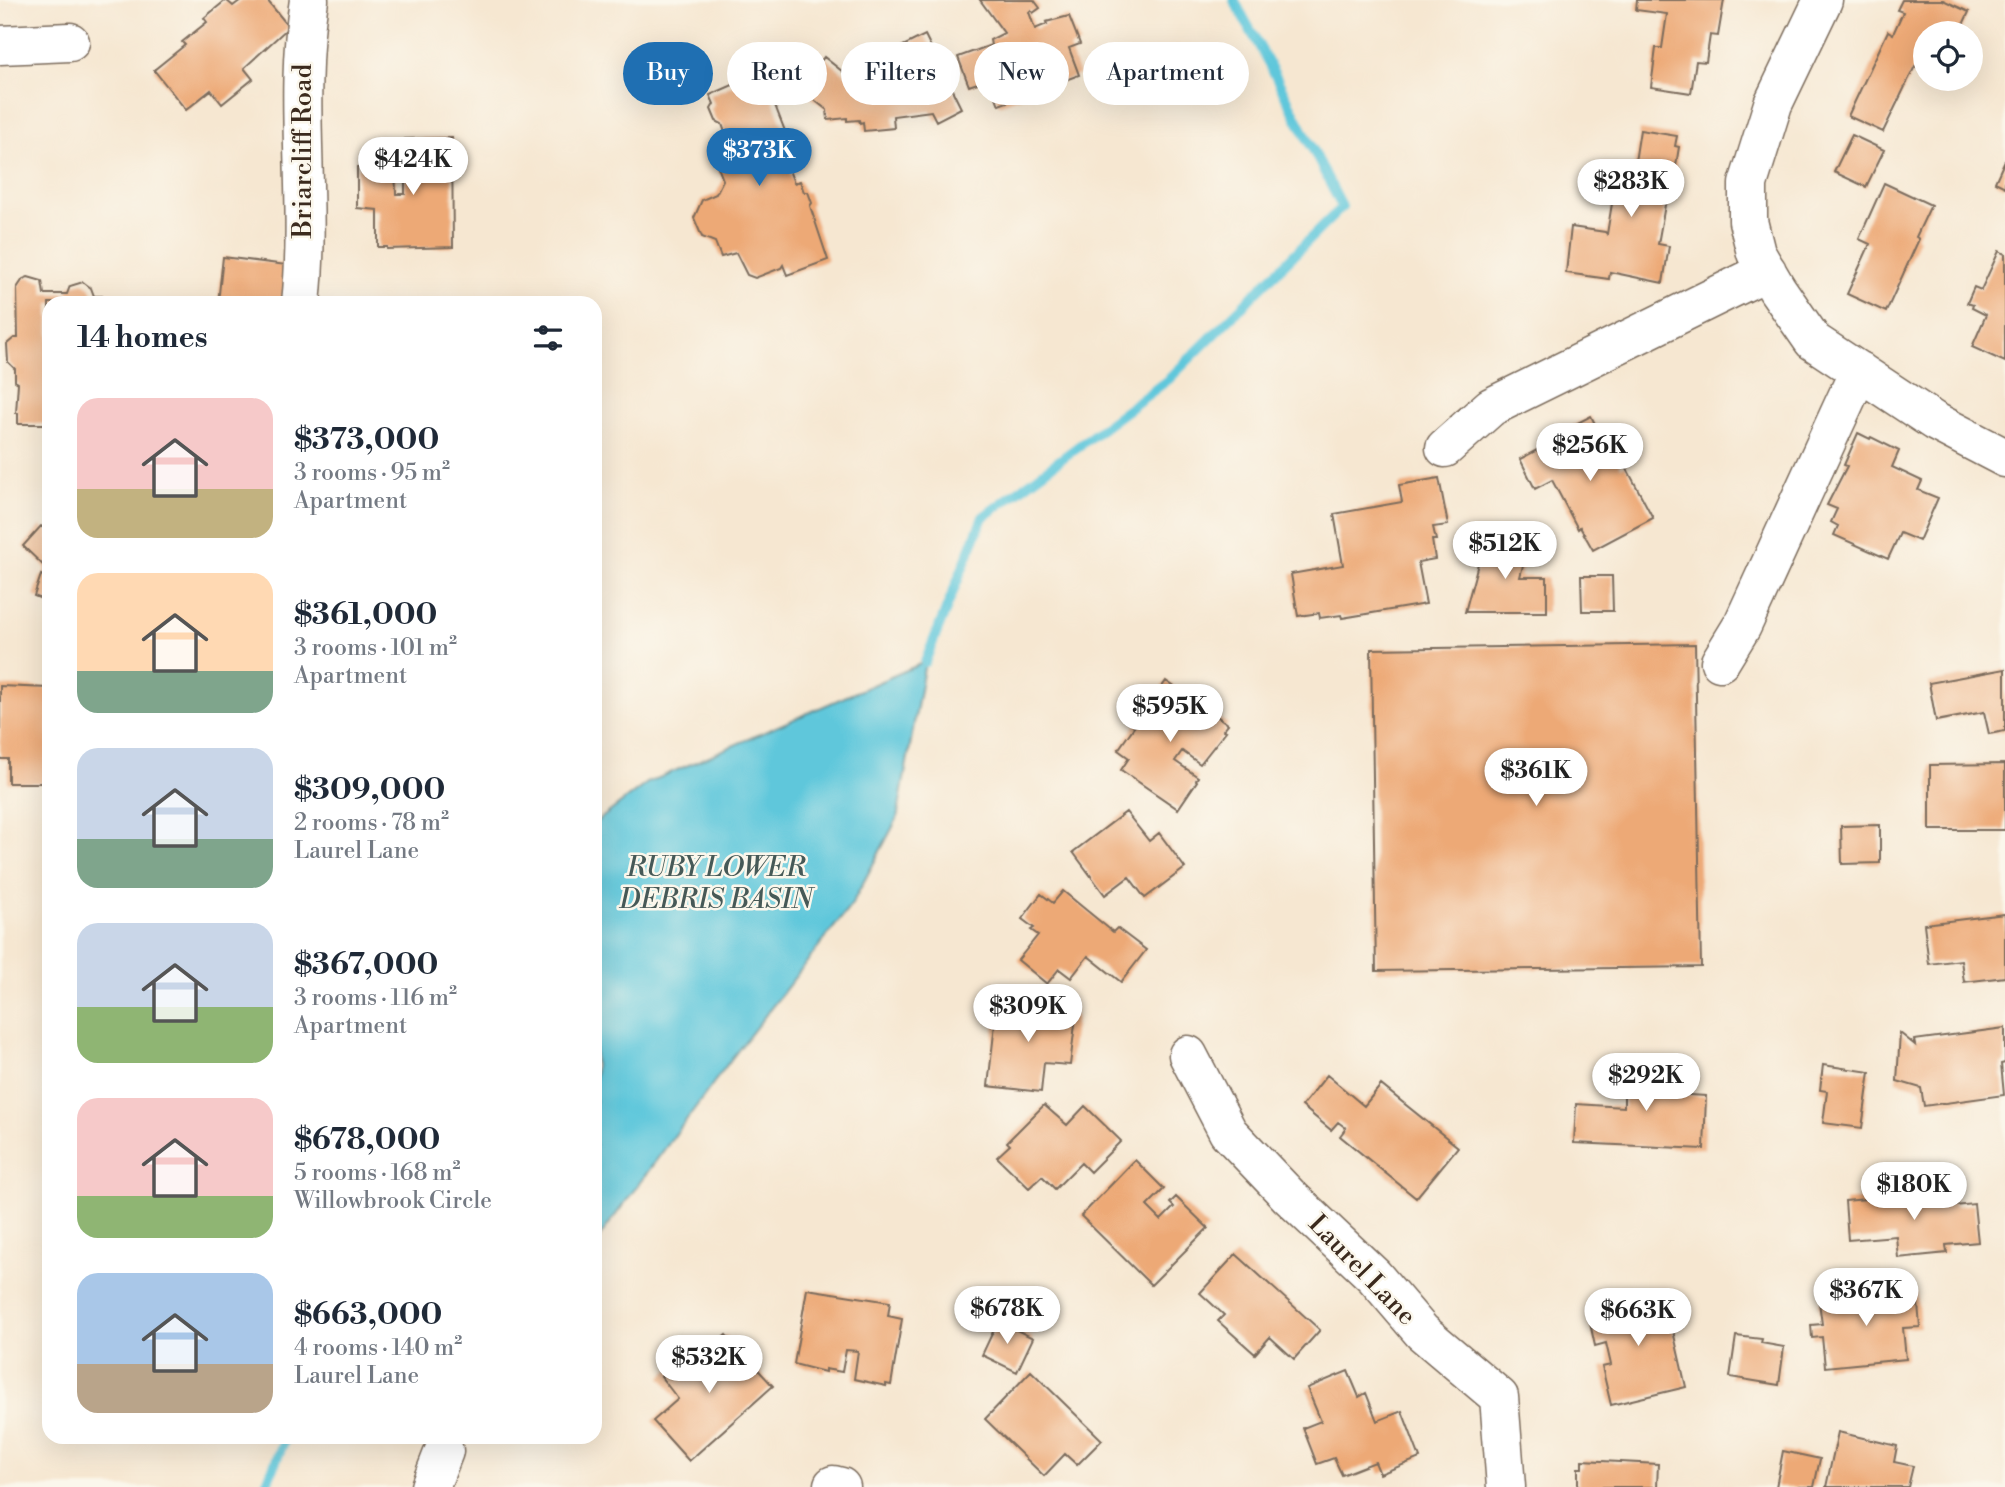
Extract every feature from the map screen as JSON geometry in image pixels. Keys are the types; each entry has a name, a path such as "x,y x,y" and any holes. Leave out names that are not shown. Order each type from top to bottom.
{"street":[{"name":"Briarcliff Road","path":"301,296 303,38 309,0"},
{"path":"1823,0 1773,104 1748,184 1748,221 1756,253 1813,341 1934,421 2005,458"},
{"path":"0,45 70,42"},
{"path":"1445,448 1491,407 1767,271"},
{"path":"1720,662 1748,614 1859,371"},
{"name":"Laurel Lane","path":"1188,1055 1228,1132 1289,1196 1374,1276 1422,1332 1499,1397 1506,1487"},
{"path":"430,1487 444,1451"}],"water":[{"name":"RUBY LOWER DEBRIS BASIN","path":"925,662 897,819 852,904 732,1058 602,1234 602,818 647,783"}],"building":[{"path":"226,0 233,6 241,0 267,0 289,27 244,68 253,79 222,104 211,90 186,110 154,70 185,45 182,42 207,22 204,18"},
{"path":"980,0 1034,0 1040,8 1033,13 1031,10 1029,12 1035,29 1047,24 1046,22 1069,16 1080,44 1069,48 1069,42 990,42 1004,33"},
{"path":"1637,0 1724,0 1718,36 1710,35 1706,62 1696,61 1691,93 1651,87 1656,48 1662,48 1667,14 1636,10"},
{"path":"1902,0 1943,0 1969,12 1965,21 1913,21 1913,70 1883,132 1848,116 1888,31 1893,34 1903,12 1897,10"},
{"path":"925,35 928,42 911,42"},
{"path":"1069,48 1079,75 1069,79"},
{"path":"974,51 974,84 969,86 960,56"},
{"path":"827,59 841,70 841,105 960,105 961,108 936,121 931,111 893,116 894,128 864,131 863,122 860,123 859,120 828,120 827,110 821,105 827,105"},
{"path":"727,87 727,105 775,105 799,167 789,170 794,183 800,181 804,192 808,192 828,260 787,275 783,265 755,278 747,275 736,253 721,257 715,242 702,237 694,218 702,200 716,194 723,180 713,154 736,145 732,132 726,135 722,124 716,121 711,109 714,104 713,94"},
{"path":"1640,130 1677,136 1675,146 1679,147 1674,178 1670,177 1658,244 1669,246 1663,283 1610,272 1609,279 1566,273 1571,227 1607,234 1616,179 1632,181"},
{"path":"1852,135 1884,150 1866,187 1834,172"},
{"path":"452,138 453,247 378,247 378,210 357,208 357,167 395,167 396,194 405,194 405,139"},
{"path":"2005,160 2005,187 1995,182"},
{"path":"1884,183 1931,205 1916,237 1919,239 1886,312 1847,294 1870,244 1859,239"},
{"path":"1999,251 2005,254 2005,362 1972,347 1986,315 1967,303 1974,287 1981,290"},
{"path":"223,257 287,265 283,296 219,296"},
{"path":"28,277 42,281 44,294 67,294 70,286 83,282 91,288 94,296 42,296 42,424 18,424 18,383 15,381 15,369 8,362 7,344 18,338 17,288 23,279"},
{"path":"1591,416 1599,432 1602,430 1621,468 1625,465 1653,518 1593,550 1580,527 1578,529 1552,480 1535,489 1520,459 1562,437 1560,432"},
{"path":"1858,433 1899,451 1892,467 1922,481 1918,490 1938,498 1919,541 1900,533 1888,559 1834,535 1838,526 1831,522 1837,509 1827,505 1847,466 1844,465"},
{"path":"1439,478 1448,525 1433,527 1436,540 1432,540 1435,559 1418,562 1426,604 1342,618 1341,615 1320,618 1319,613 1298,616 1291,574 1343,565 1334,514 1402,502 1399,485"},
{"path":"41,526 42,527 42,564 23,546"},
{"path":"1486,534 1528,546 1520,577 1547,577 1547,612 1465,612"},
{"path":"42,576 42,599 34,596"},
{"path":"1581,576 1612,576 1613,611 1582,611"},
{"path":"1695,644 1701,967 1376,971 1371,649"},
{"path":"2005,669 2005,731 1989,734 1984,712 1936,721 1929,683"},
{"path":"1166,681 1228,724 1223,730 1226,731 1200,764 1182,751 1175,761 1198,777 1178,809 1121,770 1129,758 1118,750"},
{"path":"0,686 42,688 42,783 8,783 8,759 0,759"},
{"path":"2005,764 2005,830 1930,830 1930,765"},
{"path":"1126,812 1149,841 1159,833 1185,868 1145,898 1129,877 1105,895 1073,852"},
{"path":"1880,825 1880,863 1842,864 1841,826"},
{"path":"1063,891 1113,932 1117,928 1146,950 1121,982 1088,956 1071,978 1059,969 1047,984 1018,960 1038,935 1031,930 1034,928 1022,919 1041,894 1053,903"},
{"path":"2005,914 2005,977 1964,982 1961,960 1929,964 1924,924"},
{"path":"998,997 1041,1002 1040,1011 1076,1016 1070,1065 1044,1063 1041,1092 988,1086"},
{"path":"2005,1028 2005,1063 2001,1064 2004,1095 1924,1106 1921,1088 1897,1081 1900,1033 1915,1045 1914,1040"},
{"path":"1630,1059 1673,1061 1673,1094 1706,1096 1704,1149 1574,1143 1576,1104 1624,1107 1624,1084 1629,1084"},
{"path":"1823,1065 1870,1072 1862,1128 1823,1123 1827,1091 1820,1090"},
{"path":"1327,1075 1364,1106 1381,1085 1458,1147 1416,1198 1340,1136 1346,1128 1338,1122 1331,1130 1302,1106"},
{"path":"1044,1105 1067,1125 1085,1106 1121,1141 1090,1172 1081,1163 1055,1189 1042,1176 1029,1188 997,1157 1010,1145 1007,1142"},
{"path":"1135,1160 1164,1189 1147,1206 1161,1220 1174,1207 1170,1203 1176,1197 1208,1228 1151,1285 1081,1216"},
{"path":"1953,1191 1955,1206 1974,1204 1978,1242 1946,1245 1947,1253 1898,1258 1896,1236 1848,1240 1845,1201"},
{"path":"1236,1254 1320,1330 1294,1359 1270,1337 1255,1354 1218,1321 1224,1315 1200,1293"},
{"path":"807,1289 890,1302 888,1316 902,1319 891,1385 854,1379 858,1351 846,1350 842,1372 825,1369 825,1372 794,1364"},
{"path":"1664,1292 1686,1387 1611,1405 1602,1367 1611,1365 1606,1343 1595,1346 1587,1309"},
{"path":"1917,1292 1920,1327 1903,1328 1906,1359 1825,1367 1822,1337 1812,1338 1811,1325 1822,1324 1819,1302"},
{"path":"998,1321 1033,1338 1017,1372 982,1355"},
{"path":"726,1335 773,1386 689,1461 653,1421 678,1399 661,1377 694,1348 702,1356"},
{"path":"1736,1336 1762,1339 1761,1343 1784,1347 1779,1385 1730,1377"},
{"path":"1031,1371 1102,1440 1077,1465 1065,1454 1044,1476 985,1419"},
{"path":"1348,1371 1359,1397 1366,1393 1377,1421 1402,1411 1420,1458 1380,1474 1375,1462 1342,1475 1334,1458 1317,1464 1303,1428 1321,1421 1307,1388"},
{"path":"1838,1432 1897,1446 1894,1462 1913,1466 1908,1487 1826,1487"},
{"path":"1783,1451 1820,1459 1814,1487 1776,1487"},
{"path":"1582,1460 1658,1464 1657,1487 1578,1487 1578,1468 1582,1468"}],"waterway":[{"path":"925,662 983,517 1169,379 1342,207 1234,0"},
{"path":"265,1487 283,1444"}]}
